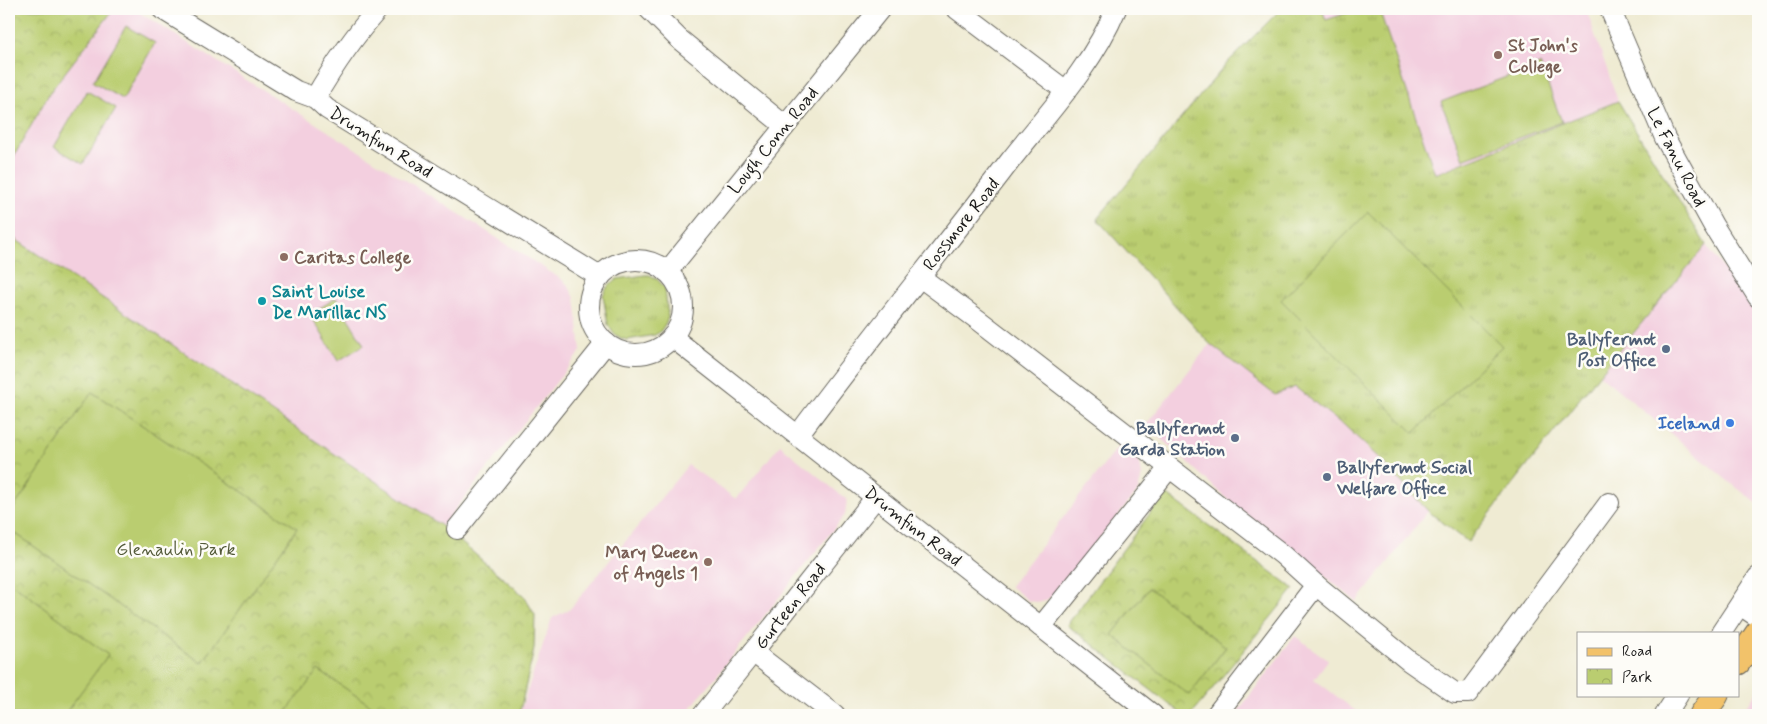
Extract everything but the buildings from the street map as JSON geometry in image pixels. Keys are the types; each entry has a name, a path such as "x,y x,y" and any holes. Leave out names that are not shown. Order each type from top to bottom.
{"main road":[{"path":"1740,659 1758,633"},
{"path":"1702,715 1715,696"}],"street":[{"name":"Drumfinn Road","path":"162,9 296,90 315,98 326,109 600,277"},
{"path":"315,98 363,26 378,9"},
{"path":"649,9 679,40 785,126"},
{"name":"Lough Conn Road","path":"667,272 880,9"},
{"path":"957,9 1066,91"},
{"name":"Rossmore Road","path":"798,435 859,353 1066,91 1085,64 1116,9"},
{"name":"Le Fanu Road","path":"1610,9 1666,138 1713,226 1758,298"},
{"path":"640,260 654,264 667,272 676,283 682,296 683,310 680,324 672,337 661,347 648,352 633,354 619,351 606,343 596,332 590,319 589,304 593,290 600,277 612,267 625,262 640,260"},
{"path":"920,277 1283,555 1316,585 1409,661 1455,694 1468,693 1609,503"},
{"name":"Drumfinn Road","path":"672,337 1153,715"},
{"path":"457,529 606,343"},
{"path":"1041,627 1169,468"},
{"name":"Gurteen Road","path":"703,715 876,497"},
{"path":"1722,632 1758,577"},
{"path":"1216,715 1316,585"},
{"path":"1740,605 1758,617"},
{"path":"753,652 836,715"},
{"path":"1665,715 1677,696"}],"shaded area":[{"name":"Caritas College","path":"114,9 134,9 480,227 568,285 575,298 581,351 442,526 9,235 9,165 50,92"},
{"path":"1322,9 1359,9 1326,20"},
{"name":"St John's College","path":"1379,9 1586,9 1618,101 1434,174"},
{"path":"1706,245 1758,315 1758,504 1599,374"},
{"path":"1210,344 1275,395 1294,387 1306,395 1343,424 1380,459 1428,511 1357,602 1226,498 1145,426"},
{"path":"1121,443 1139,459 1142,475 1138,491 1055,594 1046,600 1029,601 1010,586"},
{"name":"Mary Queen of Angels 1","path":"780,445 847,500 845,515 685,715 519,715 552,618 570,609 688,465 736,499"},
{"path":"1295,636 1328,660 1314,679 1361,715 1235,715"},
{"path":"1758,689 1758,715 1741,715"}],"green space":[{"path":"9,9 114,9 50,92 9,165"},
{"path":"1281,9 1322,9 1326,20 1359,9 1379,9 1435,174 1618,101 1706,245 1588,388 1468,542 1428,511 1380,459 1343,424 1295,387 1275,395 1210,344 1097,219 1229,61"},
{"path":"126,26 155,43 123,99 93,82"},
{"path":"1540,64 1562,122 1463,159 1441,102"},
{"path":"87,91 116,108 83,164 54,147"},
{"path":"1368,212 1502,346 1414,433 1281,300"},
{"name":"Glenaulin Park","path":"9,235 442,526 524,596 535,615 534,649 519,715 9,715"},
{"path":"650,275 657,279 665,288 668,317 660,332 655,335 627,340 614,334 608,325 603,295 608,286 617,279"},
{"path":"336,298 364,345 338,361 310,314"},
{"path":"92,392 297,528 202,663 9,529 9,515"},
{"path":"1165,493 1294,589 1191,715 1183,715 1067,625"},
{"path":"9,581 108,655 64,715 9,715"},
{"path":"1149,588 1226,647 1189,695 1112,635"},
{"path":"318,670 385,715 284,715"}],"place":[{"name":"St John's College","path":"1498,55"},
{"name":"Caritas College","path":"284,257"},
{"name":"Saint Louise De Marillac NS","path":"262,301"},
{"name":"Ballyfermot Post Office","path":"1666,349"},
{"name":"Iceland","path":"1730,423"},
{"name":"Ballyfermot Garda Station","path":"1235,438"},
{"name":"Ballyfermot Social Welfare Office","path":"1327,477"},
{"name":"Mary Queen of Angels 1","path":"708,562"}]}
